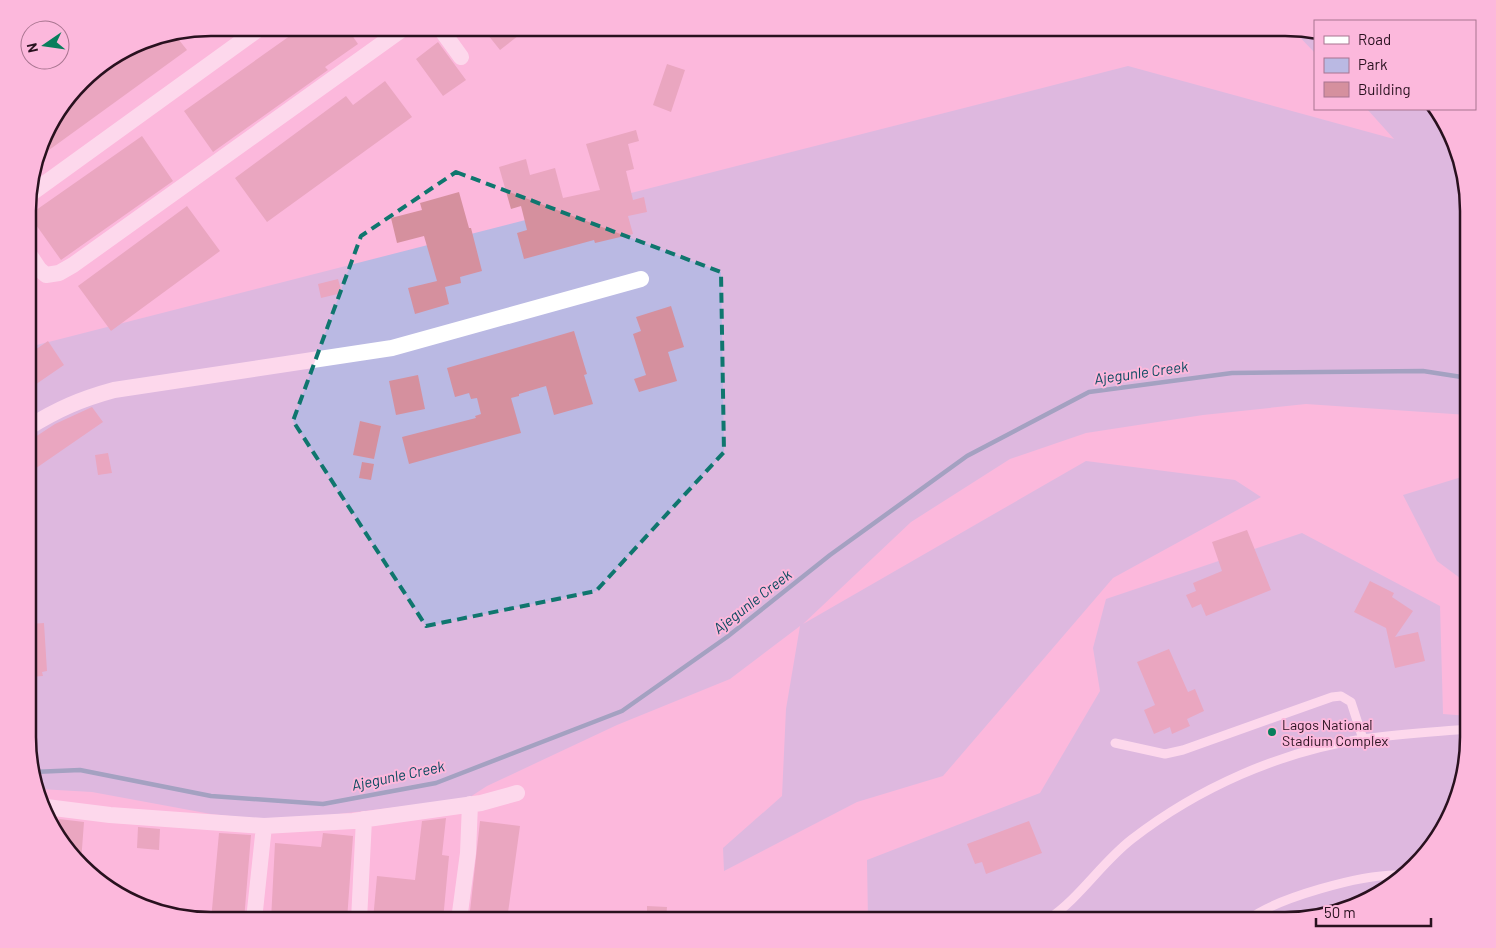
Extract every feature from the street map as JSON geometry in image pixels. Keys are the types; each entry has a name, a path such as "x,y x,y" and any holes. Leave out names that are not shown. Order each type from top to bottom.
{"street":[{"path":"38,189 248,37"},
{"path":"36,264 46,275 59,272 73,265 392,37"},
{"path":"446,37 461,57"},
{"path":"36,422 57,409 80,399 114,390 392,348 641,279"},
{"path":"52,808 110,815 264,826 364,819 470,804 518,793"},
{"path":"460,912 468,853 470,804"},
{"path":"359,912 364,819"},
{"path":"255,912 264,826"}],"lane":[{"path":"1115,743 1165,754 1183,750 1332,697 1341,696 1351,702 1363,739"},
{"path":"1060,911 1120,848 1179,805 1220,784 1267,765 1321,747 1363,739 1459,730"},
{"path":"1262,911 1317,889 1390,877"}],"highlighted area":[{"path":"456,172 721,272 724,452 596,591 426,626 293,421 361,236"}],"green space":[{"path":"1300,37 1314,39 1314,52"},
{"path":"1128,66 1394,139 1368,110 1427,110 1446,144 1454,166 1459,200 1459,414 1306,404 1203,415 1086,433 1010,459 911,522 803,624 1086,461 1235,480 1261,497 1113,578 943,776 857,802 724,871 723,848 782,796 786,709 800,626 730,679 617,725 487,786 467,799 278,821 211,814 92,792 45,789 38,760 36,737 36,345"},
{"path":"1459,478 1459,577 1437,561 1403,495"},
{"name":"Lagos National Stadium Complex","path":"1302,533 1440,606 1443,714 1459,715 1459,748 1456,771 1450,793 1442,814 1430,834 1416,852 1391,876 1362,894 1319,908 1296,911 868,911 867,860 1040,793 1100,691 1093,648 1106,599"}],"building":[{"path":"288,37 353,37 358,44 325,67 328,70 213,152 184,111"},
{"path":"489,37 517,37 500,50"},
{"path":"177,40 187,50 47,151 60,124 80,96 114,66 134,54"},
{"path":"438,42 466,80 443,96 416,59"},
{"path":"667,64 685,70 671,112 653,105"},
{"path":"385,81 412,117 267,222 235,178 346,96 353,105"},
{"path":"636,130 639,141 628,144 634,169 626,171 633,200 644,197 647,212 628,216 633,234 595,243 594,240 524,259 517,233 527,230 521,206 511,209 499,167 526,159 530,175 555,168 563,198 600,190 586,144"},
{"path":"142,136 173,181 61,260 36,225 36,210"},
{"path":"459,192 482,271 460,277 461,283 445,287 449,304 415,314 408,288 437,281 424,236 397,243 391,218 422,210 420,203"},
{"path":"187,206 220,251 111,331 78,286"},
{"path":"338,279 342,293 321,298 318,284"},
{"path":"671,306 684,347 668,352 677,381 639,392 634,379 646,375 633,334 641,331 636,317"},
{"path":"574,331 587,374 584,375 593,404 554,415 546,386 519,394 519,396 511,398 521,433 409,464 402,437 476,418 475,416 481,414 477,398 471,399 469,393 455,397 447,368"},
{"path":"48,341 64,365 36,384 36,349"},
{"path":"418,375 425,409 396,415 389,381"},
{"path":"92,407 103,422 36,468 36,436 55,424"},
{"path":"360,421 381,426 374,459 353,455"},
{"path":"108,453 112,473 98,475 95,455"},
{"path":"362,462 374,464 371,480 359,478"},
{"path":"1247,530 1271,590 1206,616 1201,604 1192,608 1186,595 1196,591 1193,583 1222,571 1212,542"},
{"path":"1370,581 1394,593 1392,597 1413,611 1395,637 1418,632 1425,661 1395,668 1386,628 1354,612"},
{"path":"44,623 47,671 42,672 43,676 36,676 36,624"},
{"path":"1169,649 1188,692 1195,689 1204,711 1187,719 1190,726 1172,734 1170,727 1154,734 1144,710 1155,705 1137,662"},
{"path":"446,818 442,855 449,856 444,912 374,912 377,876 415,880 422,821"},
{"path":"59,819 84,822 82,853 72,843 59,822"},
{"path":"480,821 520,826 508,912 470,912"},
{"path":"1029,821 1042,853 986,874 982,862 975,864 967,844"},
{"path":"138,827 160,829 159,850 137,848"},
{"path":"219,833 251,835 245,912 212,912"},
{"path":"323,833 353,836 348,912 271,912 275,843 321,847"},
{"path":"647,906 667,907 667,912 647,912"}],"waterway":[{"name":"Ajegunle Creek","path":"40,772 80,770 211,796 323,804 436,783 622,711 727,637 830,555 967,456 1089,392 1232,373 1423,371 1459,377"}],"place":[{"name":"Lagos National Stadium Complex","path":"1272,732"}]}
